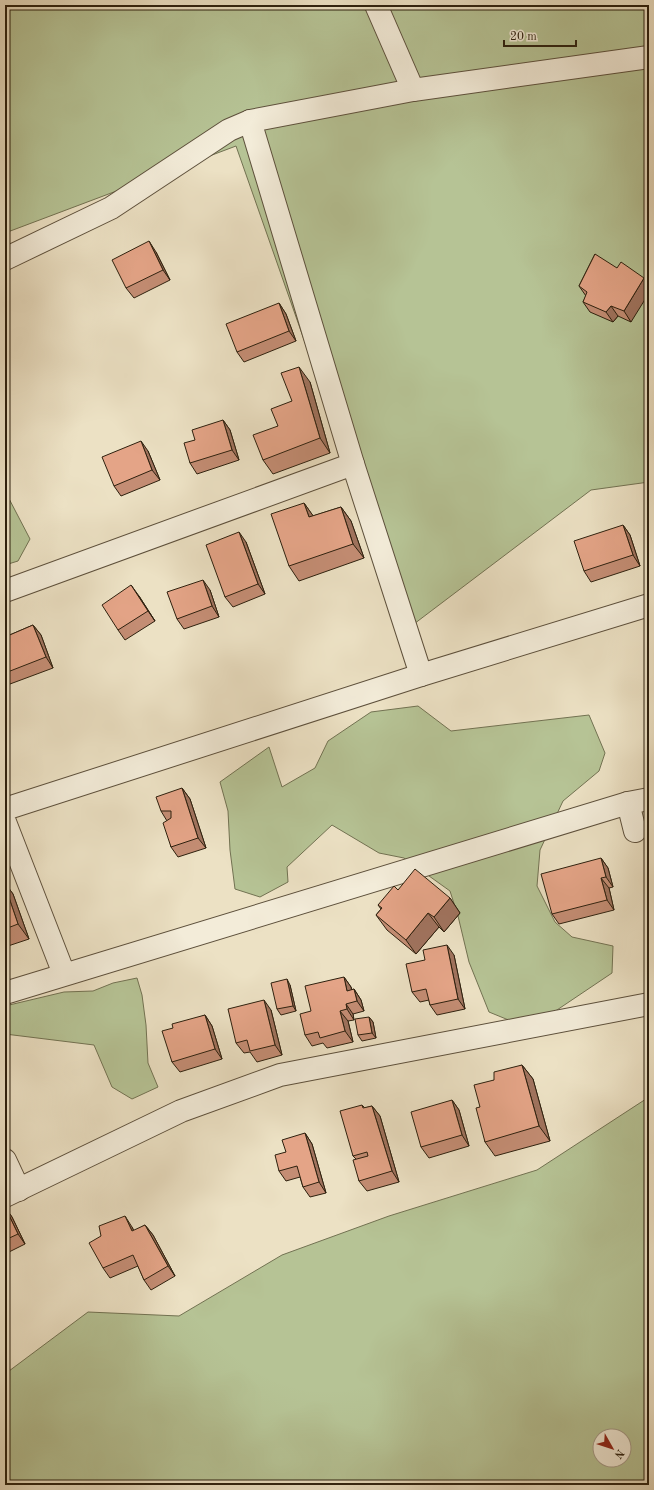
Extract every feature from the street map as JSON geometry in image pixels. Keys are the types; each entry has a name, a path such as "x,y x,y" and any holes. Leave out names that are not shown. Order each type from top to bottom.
{"street":[{"path":"376,5 413,90"},
{"path":"5,259 111,208 229,130 250,121 413,90 649,57"},
{"path":"250,121 353,464 421,675"},
{"path":"5,591 353,464"},
{"path":"5,810 421,675 649,605"},
{"path":"5,993 628,803 649,799"},
{"path":"628,803 635,831"},
{"path":"5,822 64,974"},
{"path":"5,1160 12,1193 181,1111 280,1075 649,1004"}],"green space":[{"path":"5,5 649,5 649,482 591,490 406,630 236,146 5,233"},
{"path":"5,491 30,539 18,561 5,565"},
{"path":"418,706 451,731 589,715 605,753 599,771 563,801 540,850 537,886 555,922 572,937 613,946 612,973 551,1014 511,1021 489,1012 469,962 458,916 450,891 404,858 379,853 332,825 287,867 288,882 260,897 235,889 230,850 228,811 220,782 269,747 282,787 315,768 328,741 371,712"},
{"path":"137,978 142,995 146,1025 148,1063 158,1087 132,1099 112,1087 94,1045 5,1034 5,1006 64,992 93,991 113,983"},
{"path":"649,1097 649,1485 5,1485 5,1374 88,1312 179,1316 282,1255 389,1216 537,1170"}],"building":[{"path":"149,241 163,270 126,288 112,260"},
{"path":"595,254 617,268 621,262 644,278 624,311 611,306 606,312 583,302 587,292 579,286"},
{"path":"279,303 289,331 237,352 226,324"},
{"path":"299,367 320,438 263,460 253,435 278,426 271,409 292,401 281,373"},
{"path":"223,420 232,450 190,463 184,443 195,440 192,430"},
{"path":"141,441 152,470 114,486 102,457"},
{"path":"304,503 309,517 341,507 353,544 289,566 271,514"},
{"path":"623,525 633,555 584,571 574,541"},
{"path":"239,532 258,584 225,597 206,545"},
{"path":"203,580 212,606 177,619 167,592"},
{"path":"131,585 148,611 118,630 102,605"},
{"path":"33,625 46,657 5,673 5,637"},
{"path":"182,788 198,838 171,847 163,823 171,818 171,811 161,811 156,797"},
{"path":"601,858 606,877 601,878 607,900 552,914 541,874"},
{"path":"415,869 450,898 434,917 428,913 406,940 376,915 382,908 378,905 394,886 398,890"},
{"path":"5,886 18,924 5,929"},
{"path":"447,945 458,999 430,1005 426,989 412,992 406,964 425,960 423,950"},
{"path":"344,977 347,991 354,989 357,1001 346,1004 347,1009 340,1011 345,1031 320,1038 318,1032 305,1035 300,1014 311,1011 305,986"},
{"path":"287,979 293,1006 277,1009 271,983"},
{"path":"264,1000 275,1045 250,1051 247,1040 236,1043 228,1009"},
{"path":"205,1015 215,1049 172,1062 162,1031 173,1028 172,1024"},
{"path":"369,1017 372,1033 358,1035 355,1019"},
{"path":"522,1065 539,1126 485,1142 476,1108 480,1107 474,1085 494,1080 494,1072"},
{"path":"452,1100 462,1135 421,1147 411,1112"},
{"path":"362,1105 363,1108 372,1106 392,1171 359,1181 353,1160 368,1156 367,1152 353,1156 340,1111"},
{"path":"305,1133 319,1182 303,1187 297,1166 279,1171 275,1155 286,1152 282,1140"},
{"path":"5,1207 18,1234 5,1240"},
{"path":"125,1216 132,1231 145,1225 168,1266 144,1280 133,1255 103,1268 89,1243 101,1236 99,1226"}]}
